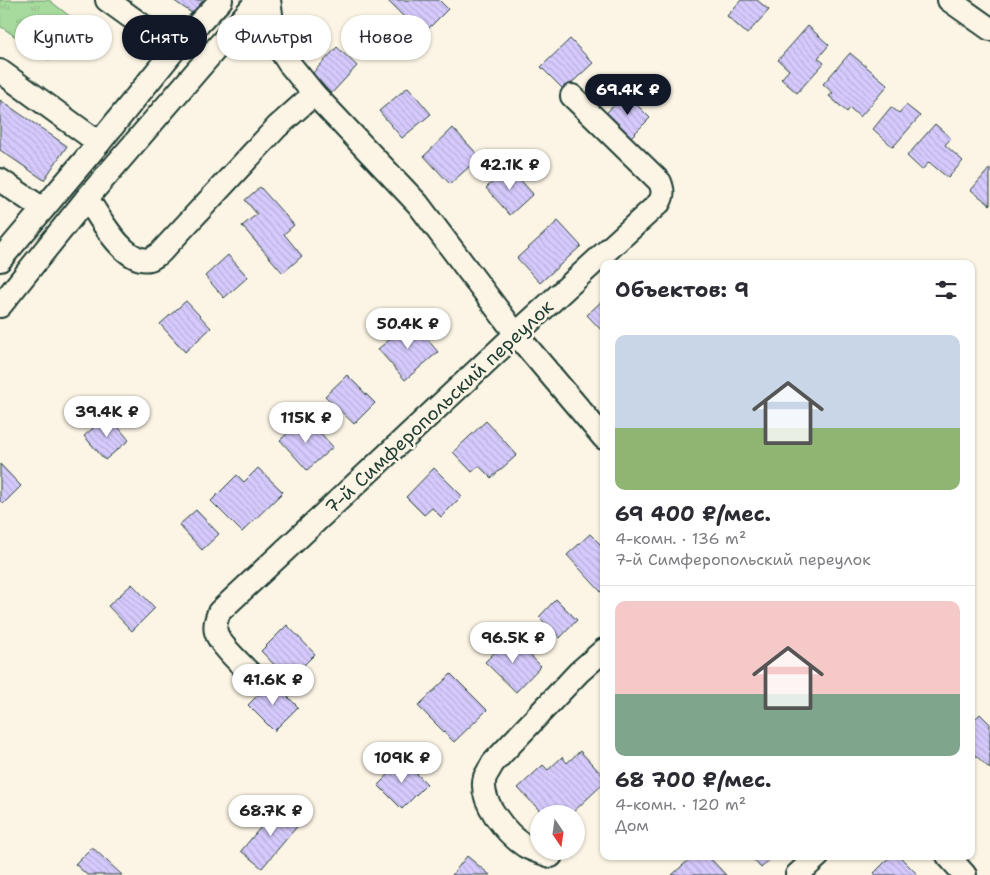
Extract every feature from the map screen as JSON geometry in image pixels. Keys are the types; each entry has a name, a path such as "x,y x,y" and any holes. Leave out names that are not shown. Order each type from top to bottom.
{"street":[{"path":"107,0 128,15"},
{"path":"207,15 221,0"},
{"path":"0,306 87,198 258,0"},
{"path":"268,0 274,42 314,94 418,204 516,334 600,433"},
{"path":"949,0 990,30"},
{"path":"0,260 166,60"},
{"path":"0,71 99,142"},
{"path":"87,198 121,247 130,256 139,259 150,259 160,254 277,127 314,94"},
{"name":"7-й Симферопольский переулок","path":"258,682 220,641 216,631 216,621 219,612 659,203 662,197 660,182 572,96"},
{"path":"0,180 43,209"},
{"path":"530,848 512,835 496,818 488,804 485,777 493,763 579,672 600,654"},
{"path":"797,875 814,860"},
{"path":"952,860 965,875"}],"green space":[{"path":"0,0 49,0 68,15 15,15 15,36 0,26"}],"building":[{"path":"173,0 207,0 197,15"},
{"path":"387,0 439,0 448,9 431,26 431,15 402,15"},
{"path":"741,0 757,0 769,10 747,34 727,16"},
{"path":"808,26 829,45 818,58 824,63 797,93 781,79 789,70 778,60"},
{"path":"570,39 593,63 564,90 541,67"},
{"path":"337,47 341,51 341,60 351,60 357,66 331,94 311,75 325,60 331,60 331,53"},
{"path":"850,53 888,85 860,117 850,108 847,112 829,96 833,93 823,84"},
{"path":"408,87 431,114 402,138 379,111"},
{"path":"626,94 650,118 630,138 605,114"},
{"path":"0,100 67,146 44,180 0,150"},
{"path":"906,105 920,116 893,147 873,129 891,107 899,113"},
{"path":"935,124 951,138 945,145 963,161 948,178 929,162 922,170 907,156"},
{"path":"453,128 480,157 450,184 424,156"},
{"path":"509,167 533,194 510,215 486,188"},
{"path":"990,168 990,205 971,190"},
{"path":"260,187 294,225 284,234 302,256 283,273 242,226 257,214 245,200"},
{"path":"558,221 581,246 540,283 517,258"},
{"path":"228,255 248,277 224,298 205,276"},
{"path":"186,301 211,328 185,352 160,324"},
{"path":"600,303 600,329 587,315"},
{"path":"412,321 438,352 405,380 378,349"},
{"path":"347,375 375,403 354,424 325,396"},
{"path":"108,415 129,440 105,460 84,436"},
{"path":"306,417 333,447 307,470 280,440"},
{"path":"486,421 517,455 491,478 479,466 472,472 453,452"},
{"path":"0,464 21,486 3,504 0,501"},
{"path":"258,468 283,492 242,532 211,501 237,475 244,482"},
{"path":"434,468 462,496 441,517 432,508 424,515 406,497"},
{"path":"196,510 219,534 202,550 179,525"},
{"path":"590,534 600,544 600,591 567,555"},
{"path":"132,584 155,608 132,631 108,606"},
{"path":"556,599 577,620 560,638 539,617"},
{"path":"287,625 315,654 289,680 261,651"},
{"path":"511,636 541,666 516,692 485,662"},
{"path":"451,674 487,710 454,742 418,706"},
{"path":"272,681 298,707 274,731 248,705"},
{"path":"980,714 990,724 990,769 975,755 975,719"},
{"path":"580,751 600,773 600,787 581,805 534,805 518,788 543,765 548,770 562,757 567,763"},
{"path":"403,760 427,784 402,809 378,785"},
{"path":"279,805 300,823 262,868 241,851"},
{"path":"92,847 122,875 87,875 75,864"},
{"path":"467,856 490,875 452,875"},
{"path":"689,860 712,860 726,875 672,875"},
{"path":"754,860 770,860 761,868"},
{"path":"887,860 903,860 918,875 876,875 874,873"}]}
